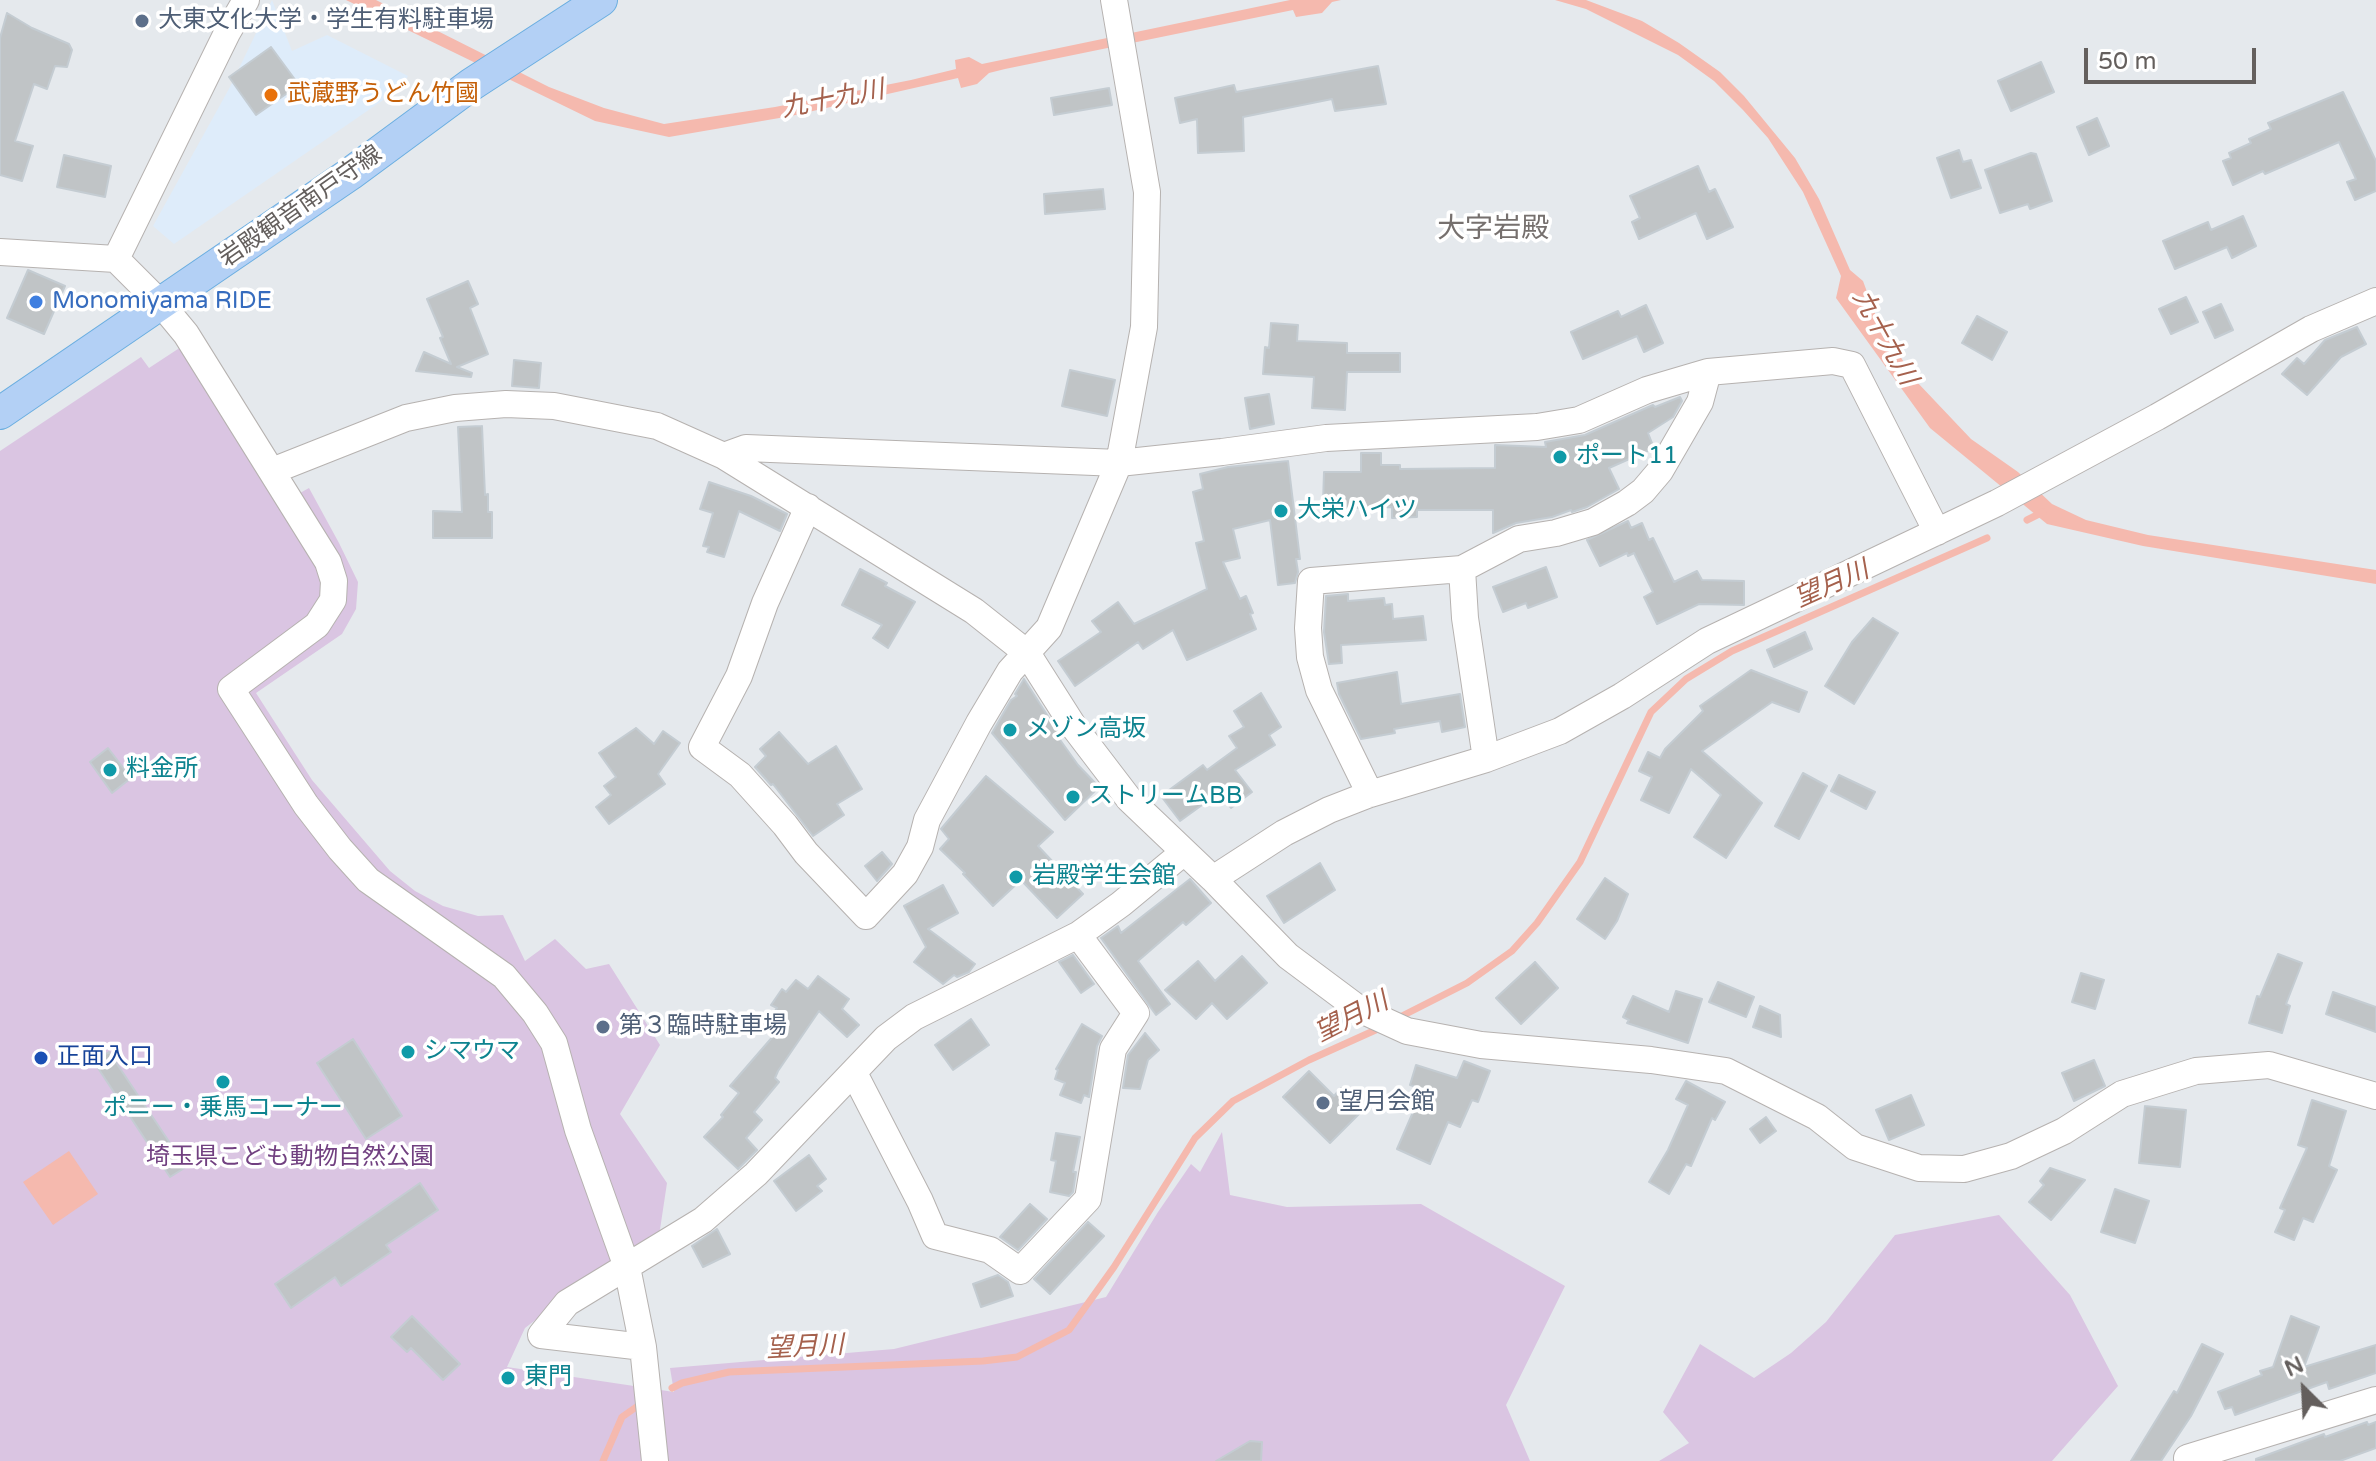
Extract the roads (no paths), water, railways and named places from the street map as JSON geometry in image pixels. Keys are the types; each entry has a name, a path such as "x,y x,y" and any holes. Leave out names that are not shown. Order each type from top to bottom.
{"main road":[{"name":"岩殿観音南戸守線","path":"0,413 162,305 517,53 601,0"}],"street":[{"path":"116,259 246,0"},
{"path":"808,507 765,603 739,676 702,747 740,775 806,853 866,916 905,874 920,847 927,820 952,769 1010,671 1049,628 1119,463 1144,327 1147,192 1116,8"},
{"path":"0,252 116,259 186,334 328,562 334,581 333,600 317,625 231,689 306,805 368,880 504,976 535,1013 554,1043 578,1130 627,1267 643,1347 655,1461"},
{"path":"1213,879 1284,833 1329,810 1370,794 1486,759 1560,731 1622,696 1707,641 1997,503 2311,329 2376,301"},
{"path":"724,456 746,448 1119,463 1326,438 1537,427 1579,420 1647,390 1708,372 1833,361 1852,365 1937,532"},
{"path":"1370,794 1319,690 1310,657 1311,581 1462,569 1519,539 1556,533 1593,522 1643,491 1660,471 1700,402 1708,372"},
{"path":"272,471 406,418 455,408 506,404 554,406 657,426 724,456 974,611 1027,653 1074,727 1129,799 1288,956 1359,1009 1407,1031 1481,1045 1675,1062 1726,1071 1817,1117 1855,1147 1919,1168 1964,1169 2011,1156 2064,1131 2122,1094 2196,1071 2269,1065 2376,1096"},
{"path":"1462,569 1465,618 1486,759"},
{"path":"643,1347 541,1335 567,1303 703,1220 756,1174 886,1038 914,1017 1078,935 1184,852"},
{"path":"854,1073 935,1236 990,1250 1020,1271 1088,1199 1113,1049 1136,1013 1078,935"},
{"path":"2188,1461 2187,1458 2376,1400"}],"water":[{"name":"九十九川","path":"346,0 376,0 549,87 604,108 664,124 775,107 911,80 956,69 955,60 969,57 982,64 1290,0 1341,0 1332,2 1322,13 1296,17 1293,10 1005,69 989,73 977,84 961,88 958,78 791,116 669,137 595,121"},
{"name":"九十九川","path":"1555,0 1586,0 1642,21 1720,72 1744,96 1795,158 1819,199 1850,270 1863,281 1879,324 1917,382 1971,439 2018,472 2052,504 2086,520 2148,535 2376,570 2376,584 2143,546 2047,524 1930,428 1836,298 1841,276 1803,192 1768,138 1743,110 1714,81 1678,55 1586,9"},
{"path":"69,1151 98,1194 53,1225 23,1182"}],"waterway":[{"name":"望月川","path":"2027,520 2043,512"},
{"name":"望月川","path":"1398,1018 1467,983 1512,951 1537,923 1580,862 1651,712 1686,679 1732,651 1987,538"},
{"name":"望月川","path":"672,1388 729,1372 1017,1357 1069,1330 1114,1267 1195,1138 1233,1101 1309,1060 1380,1028"},
{"name":"望月川","path":"603,1461 622,1417 642,1403"}],"place":[{"name":"大東文化大学・学生有料駐車場","path":"142,21"},
{"name":"武蔵野うどん竹國","path":"271,95"},
{"name":"Monomiyama RIDE","path":"36,302"},
{"name":"ポート11","path":"1560,457"},
{"name":"大栄ハイツ","path":"1281,511"},
{"name":"メゾン高坂","path":"1010,730"},
{"name":"料金所","path":"110,770"},
{"name":"ストリームBB","path":"1073,797"},
{"name":"岩殿学生会館","path":"1016,877"},
{"name":"第３臨時駐車場","path":"603,1027"},
{"name":"シマウマ","path":"408,1052"},
{"name":"正面入口","path":"41,1058"},
{"name":"ポニー・乗馬コーナー","path":"223,1082"},
{"name":"望月会館","path":"1323,1103"},
{"name":"東門","path":"508,1378"}],"district":[{"name":"大字岩殿","path":"1493,230"}],"park label":[{"name":"埼玉県こども動物自然公園","path":"290,1158"}]}
